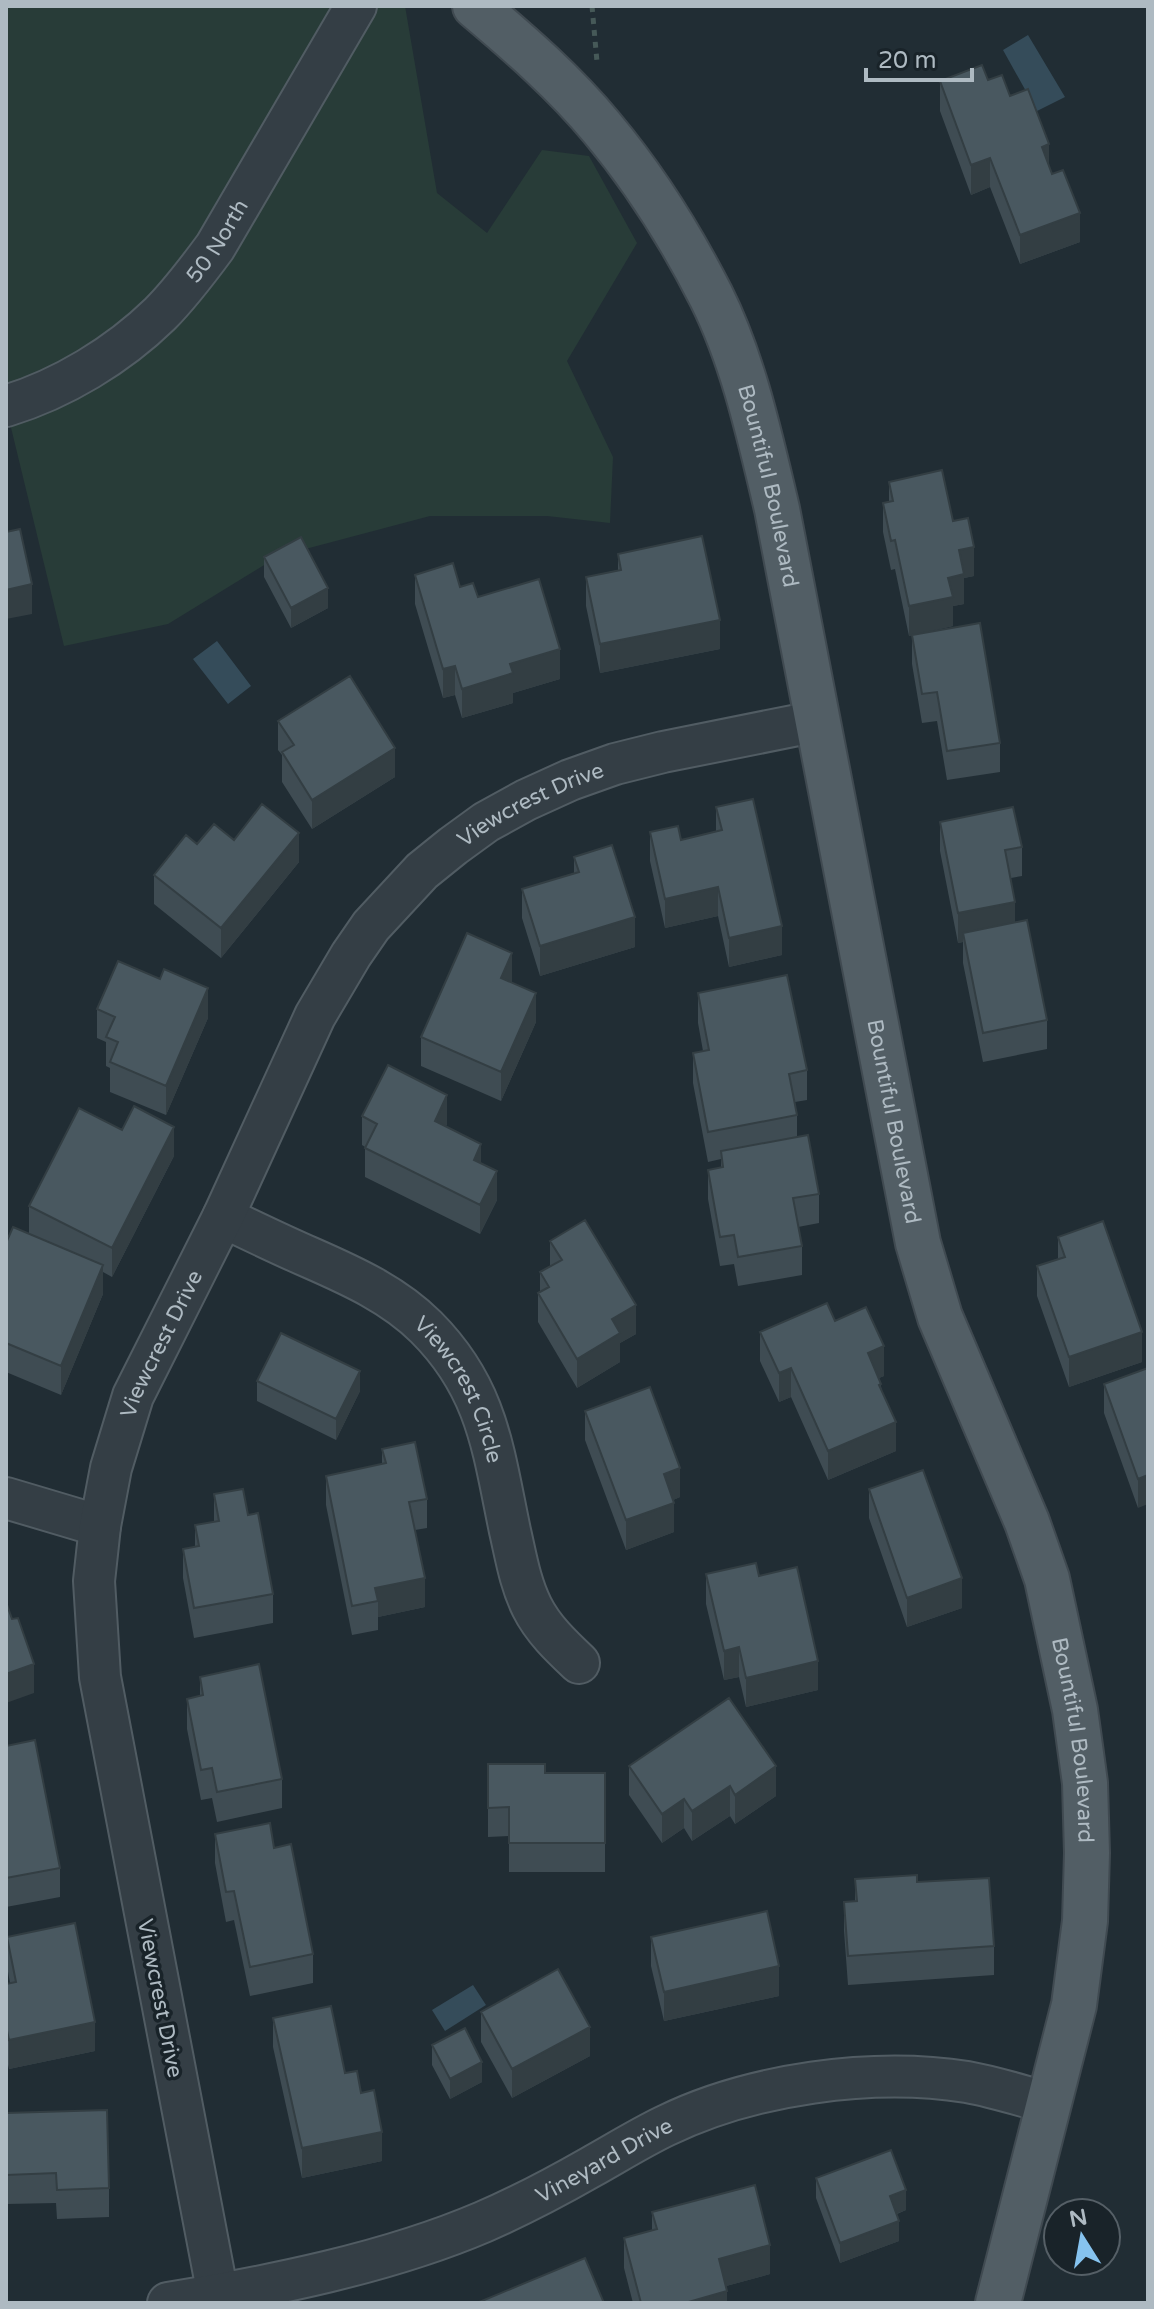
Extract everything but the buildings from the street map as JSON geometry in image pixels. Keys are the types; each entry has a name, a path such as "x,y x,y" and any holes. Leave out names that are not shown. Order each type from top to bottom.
{"main road":[{"name":"Bountiful Boulevard","path":"475,6 518,42 601,127 642,180 711,297 735,356 758,428 777,509 918,1243 940,1317 1027,1522 1047,1579 1075,1710 1085,1783 1085,1921 1074,2005 998,2303"}],"street":[{"name":"50 North","path":"6,406 60,385 126,343 160,314 191,279 215,247 356,6"},
{"name":"Viewcrest Drive","path":"218,2295 100,1677 94,1581 100,1526 111,1468 133,1396 223,1217 315,1016 371,926 422,871 486,822 570,780 663,752 818,721"},
{"name":"Viewcrest Circle","path":"223,1217 356,1278 393,1300 425,1325 449,1353 470,1382 483,1412 520,1577 533,1609 553,1638 579,1663"},
{"path":"6,1498 100,1526"},
{"name":"Vineyard Drive","path":"168,2303 218,2295 364,2262 443,2237 518,2206 668,2124 710,2108 801,2085 887,2077 967,2082 1049,2103"}],"path":[{"path":"592,6 597,67"}],"green space":[{"path":"6,6 405,6 437,193 487,233 542,150 589,156 637,243 567,361 613,457 610,523 547,516 430,516 279,556 168,624 64,646 6,407"}],"water":[{"path":"1028,35 1065,97 1037,111 1003,50"},
{"path":"217,641 251,686 228,704 193,659"},
{"path":"473,1985 486,2005 445,2031 432,2010"}]}
